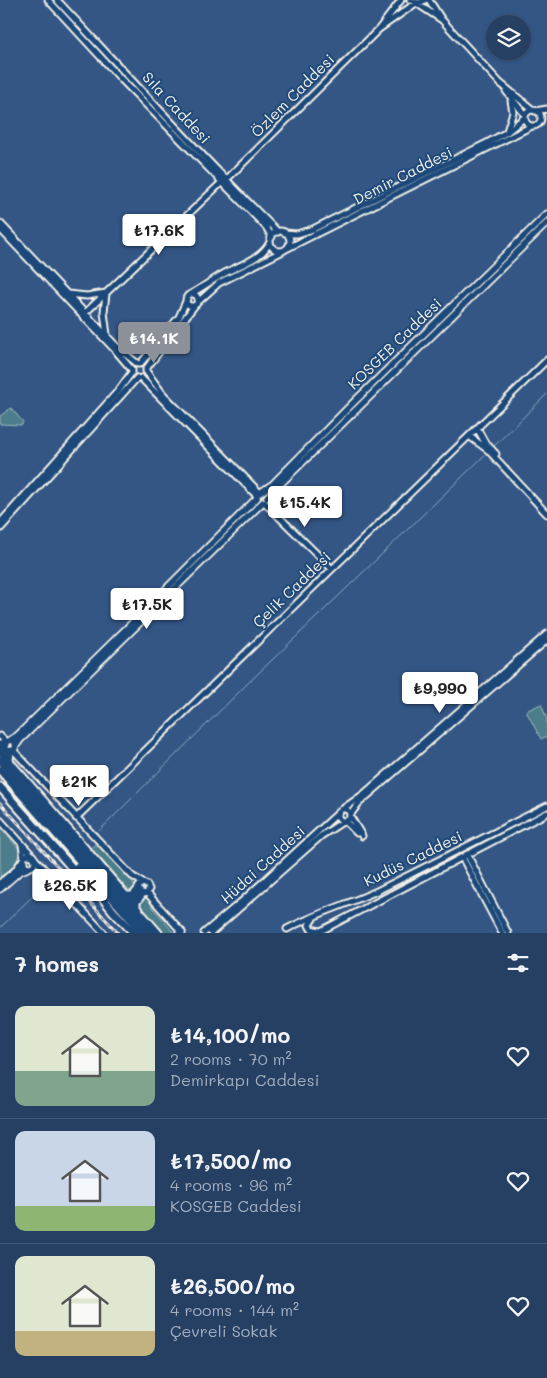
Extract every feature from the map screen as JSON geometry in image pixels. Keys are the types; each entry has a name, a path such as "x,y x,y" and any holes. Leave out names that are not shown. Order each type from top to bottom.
{"highway":[{"path":"9,761 13,749"},
{"path":"0,751 158,933"},
{"path":"0,760 150,933"},
{"path":"0,770 143,933"},
{"path":"0,774 58,839 134,933"},
{"path":"0,787 74,870 103,897"},
{"path":"64,833 99,866"},
{"path":"0,884 16,870 23,859"},
{"path":"125,896 133,896 141,891"},
{"path":"136,908 136,902 141,891"}],"main road":[{"name":"KOSGEB Caddesi","path":"5,743 17,736 259,495 273,484 355,401 547,214"},
{"name":"KOSGEB Caddesi","path":"13,749 547,223"},
{"path":"259,495 260,502 265,500"},
{"path":"14,742 13,749 6,749 5,743 14,742"},
{"path":"0,889 19,872 30,867 34,864 34,857 28,855 23,859 25,866 30,867"}],"street":[{"path":"0,523 119,390 134,366 139,364 178,317 191,294 226,272 257,257 266,249 271,240 278,232 285,233 290,241 284,250 274,249 271,240 266,227 224,181 121,79 48,0"},
{"name":"Sıla Caddesi","path":"57,0 155,103 224,181 278,232"},
{"name":"Özlem Caddesi","path":"379,29 401,0"},
{"path":"427,0 442,20 500,83 540,116 539,124"},
{"name":"Özlem Caddesi","path":"84,314 224,181 379,29 413,2 422,3 427,0"},
{"path":"413,2 442,20"},
{"path":"500,83 525,116 526,124 532,126 547,120"},
{"path":"507,132 513,112 509,96"},
{"path":"525,116 529,111 547,109"},
{"name":"Demir Caddesi","path":"285,233 302,233 313,229 487,143 507,132 525,116"},
{"name":"Demir Caddesi","path":"146,370 196,303 219,283 532,126"},
{"path":"0,223 67,293 132,371 259,495"},
{"path":"0,229 124,353 146,370 163,394 259,495"},
{"path":"67,293 87,296 106,293 104,312 107,336"},
{"path":"187,299 189,304 196,303 197,296 191,294"},
{"name":"Çelik Caddesi","path":"76,818 547,360"},
{"path":"0,529 139,378 145,375 146,370"},
{"path":"477,428 485,445 547,514"},
{"path":"469,436 485,445"},
{"path":"495,456 547,509"},
{"path":"265,500 332,569"},
{"path":"344,808 349,811 362,836 339,819 338,813 340,810 364,794 547,634"},
{"path":"344,821 359,803 547,640"},
{"path":"0,736 5,743"},
{"path":"13,749 132,876 141,891 181,932"},
{"name":"Kudüs Caddesi","path":"287,929 379,890 547,806"},
{"name":"Hüdai Caddesi","path":"204,933 241,902 338,813"},
{"name":"Kudüs Caddesi","path":"318,932 547,813"},
{"path":"0,820 104,933"},
{"name":"Hüdai Caddesi","path":"211,933 321,836 344,821"},
{"path":"20,842 23,849 23,859"},
{"path":"464,855 502,933"},
{"path":"464,855 508,933"},
{"path":"30,867 40,868 51,875"},
{"path":"132,876 148,886 141,891"},
{"path":"141,891 143,883"},
{"path":"314,917 309,925 311,929 318,932"}],"green space":[{"path":"11,408 23,422 22,425 0,424 0,416"},
{"path":"541,704 547,719 547,736 541,739 526,711"},
{"path":"0,827 19,849 16,863 0,877"},
{"path":"96,843 133,882 136,889 131,893 91,848"},
{"path":"148,895 152,901 151,905 174,933 165,933 138,903 140,898"}],"waterway":[{"path":"493,447 547,394"},
{"path":"97,833 244,687 488,452"},
{"path":"0,928 49,880"}],"railway":[{"path":"0,803 118,933"}]}
